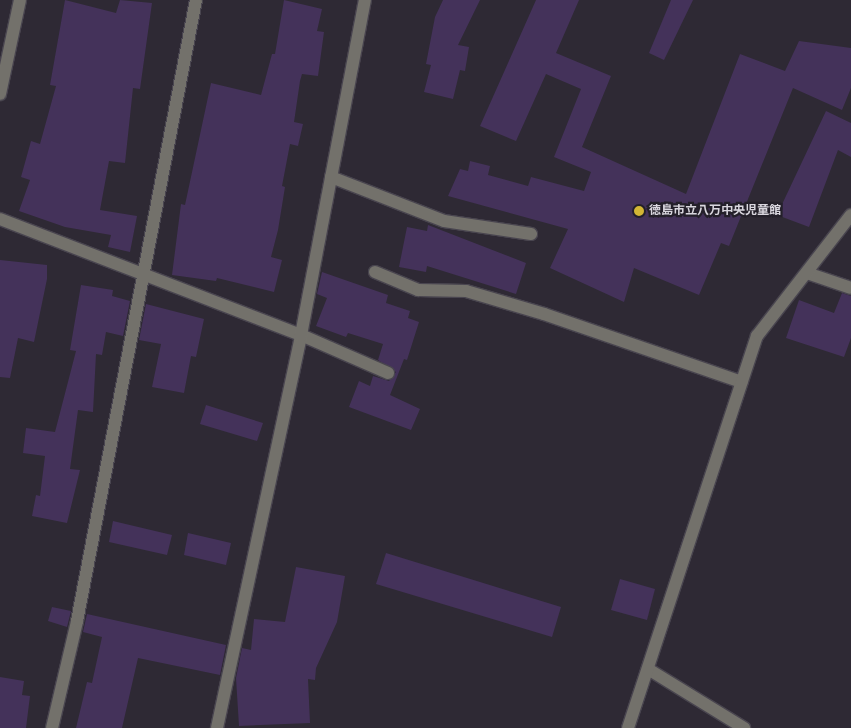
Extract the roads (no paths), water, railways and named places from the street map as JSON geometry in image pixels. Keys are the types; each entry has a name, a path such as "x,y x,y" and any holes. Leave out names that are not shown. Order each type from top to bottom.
{"street":[{"path":"0,94 20,0"},
{"path":"52,728 77,621 196,0"},
{"path":"216,728 300,335 365,0"},
{"path":"331,177 444,221 531,234"},
{"path":"628,728 757,336 851,215"},
{"path":"0,219 300,335 388,373"},
{"path":"374,272 418,290 466,291 544,314 742,382"},
{"path":"807,273 851,288"},
{"path":"648,669 744,728"}],"place":[{"name":"徳島市立八万中央児童館","path":"639,211"}]}
